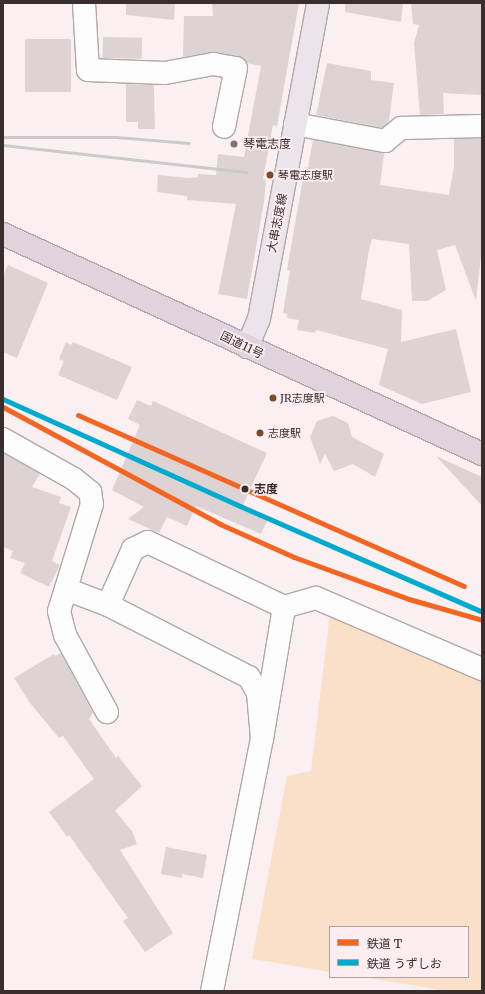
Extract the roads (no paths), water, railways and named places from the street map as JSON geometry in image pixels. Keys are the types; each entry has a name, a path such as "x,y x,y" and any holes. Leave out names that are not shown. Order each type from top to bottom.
{"highway":[{"name":"国道11号","path":"3,234 482,454"}],"main road":[{"name":"大串志度線","path":"247,347 259,320 318,3"}],"street":[{"path":"84,3 88,70 165,73 212,64 236,68 224,127"},
{"path":"295,124 385,141 401,128 482,126"},
{"path":"3,439 74,479 90,492 92,504 59,611 64,635 107,712"},
{"path":"108,605 133,549 148,542 284,607 316,598 482,669"},
{"path":"66,589 108,605 249,677 258,693 262,739"},
{"path":"212,991 262,739 284,607"}],"railway":[{"path":"3,137 116,137 189,143"},
{"path":"3,145 247,172"}],"rail line":[{"name":"うずしお","path":"3,399 240,506 480,611"},
{"name":"T","path":"3,407 220,524 294,557 409,599 482,620"},
{"name":"T","path":"78,415 464,586"}],"place":[{"name":"琴電志度","path":"234,144"},
{"name":"琴電志度駅","path":"270,175"},
{"name":"JR志度駅","path":"273,398"},
{"name":"志度駅","path":"260,433"},
{"name":"志度","path":"245,489"}]}
